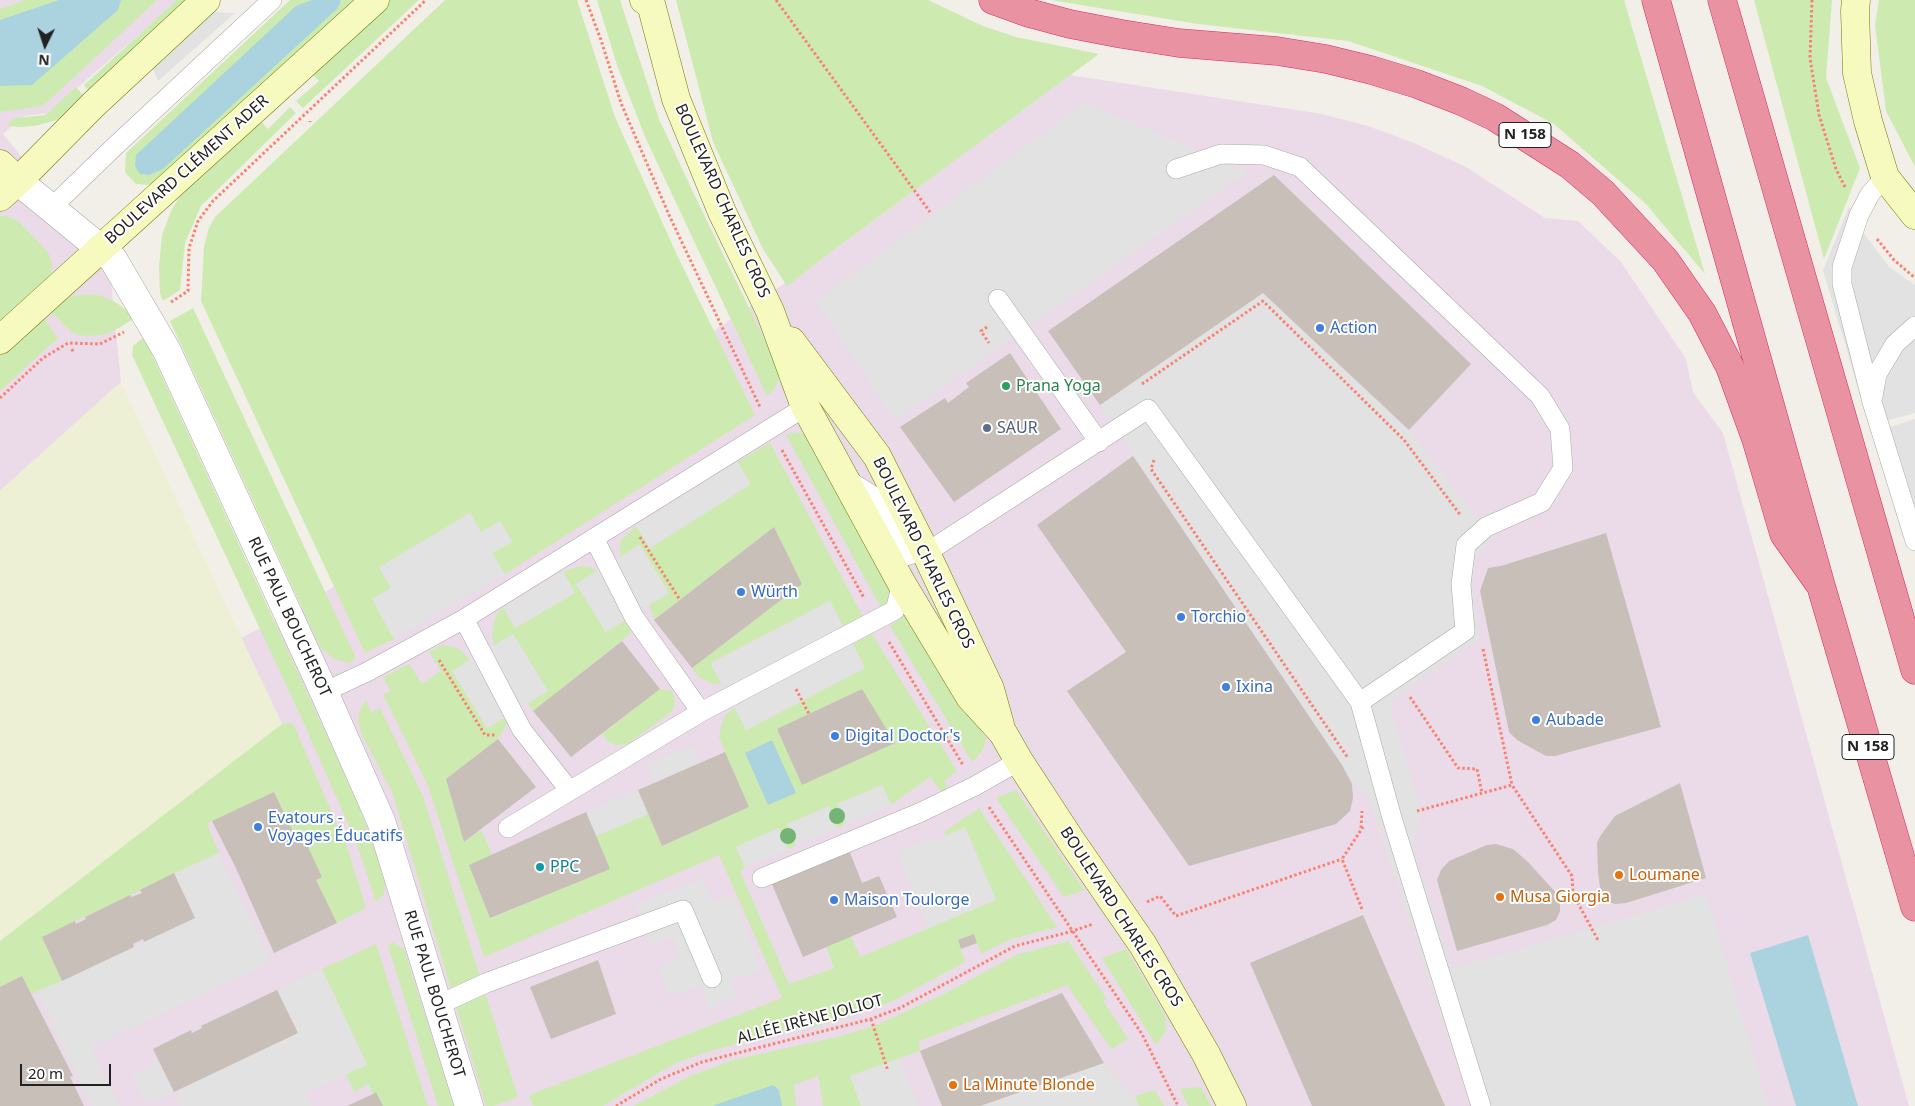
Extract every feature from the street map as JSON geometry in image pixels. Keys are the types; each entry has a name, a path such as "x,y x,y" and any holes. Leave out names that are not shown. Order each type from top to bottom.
{"highway":[{"name":"N 158","path":"993,0 1028,13 1113,32 1179,43 1277,51 1326,59 1372,70 1417,84 1486,113 1570,165 1603,193 1665,260 1702,313 1730,367 1756,439 1784,534 1821,586"},
{"name":"N 158","path":"1656,0 1821,586 1915,907"},
{"path":"1722,0 1915,670"}],"street":[{"path":"6,181 94,104 206,0"},
{"name":"BOULEVARD CLÉMENT ADER","path":"0,340 375,0"},
{"path":"1856,0 1857,73 1868,122 1885,177 1915,215"},
{"name":"BOULEVARD CHARLES CROS","path":"650,1 676,99 722,212 770,311 804,404 902,584 970,697 1003,733 1019,761 1143,945 1186,1018 1232,1106"},
{"name":"RUE PAUL BOUCHEROT","path":"6,181 51,208 113,259 167,351 381,820 469,1106"},
{"name":"BOULEVARD CHARLES CROS","path":"770,311 805,362 876,456 925,551 990,689 1003,733"}],"lane":[{"path":"51,208 272,0"},
{"path":"1176,169 1221,154 1264,155 1300,167 1540,396 1560,429 1563,468 1542,502 1486,527 1471,541 1461,584 1465,631 1360,702"},
{"path":"1885,177 1870,194 1860,215 1842,267 1842,284 1872,402 1915,541"},
{"path":"998,299 1099,442"},
{"path":"1872,402 1877,374 1895,344 1915,326"},
{"path":"324,692 367,672 464,619 797,412 804,404"},
{"path":"844,477 872,495 906,556 935,548 1148,409 1360,702 1392,818 1481,1106"},
{"path":"594,538 634,616 701,712"},
{"path":"508,828 701,712 895,610 902,584"},
{"path":"464,619 522,730 570,791"},
{"path":"762,878 919,813 975,786 1019,761"},
{"path":"438,1005 486,983 683,910 712,978"}],"path":[{"path":"0,398 43,358 68,343 100,344 118,336 188,291 189,248 198,221 213,201 426,0"},
{"path":"586,0 625,112 669,215 758,402"},
{"path":"776,0 930,212"},
{"path":"1812,0 1810,58 1819,114 1836,169 1860,215 1894,260 1915,278"},
{"path":"1135,388 1263,301 1404,440 1471,541"},
{"path":"1134,419 1157,454 1151,469 1352,764"},
{"path":"781,448 867,604"},
{"path":"628,517 680,600"},
{"path":"1465,631 1483,648"},
{"path":"887,638 975,786 1142,1034 1178,1106"},
{"path":"1484,643 1483,648 1512,785 1572,876 1573,894 1599,942"},
{"path":"1397,678 1458,768 1477,769 1482,793"},
{"path":"1361,828 1512,785"},
{"path":"1362,909 1342,859 1361,828 1363,803"},
{"name":"ALLÉE IRÈNE JOLIOT","path":"616,1106 662,1079 702,1062 742,1050 870,1019 900,1008 1015,946 1073,931 1160,896 1176,916 1342,859"},
{"path":"870,1019 888,1070"}],"shaded area":[{"path":"0,0 179,0 48,113 24,116 3,134 109,262 121,382 0,491"},
{"path":"214,12 235,13 158,81 153,69"},
{"path":"1070,75 1322,114 1368,126 1414,143 1466,167 1545,218 1578,221 1621,262 1686,359 1693,392 1723,433 1909,1106 0,1106 0,941 282,725 241,638 306,605 831,252"},
{"path":"1084,103 1249,171 895,421 816,301"},
{"path":"1849,207 1863,232 1889,267 1915,285 1915,413 1886,421 1863,405 1823,270"},
{"path":"1263,293 1411,433 1493,538 1479,554 1474,568 1473,592 1481,638 1389,702 1421,814 1412,846 1452,969 1706,894 1768,1106 1471,1106 1369,799 1352,784 1342,765 1100,405"},
{"path":"1915,419 1915,510 1887,428"},
{"path":"737,462 751,484 650,548 636,526"},
{"path":"470,513 481,532 500,521 512,542 492,553 505,574 394,639 372,599 391,588 379,567"},
{"path":"640,545 669,593 606,632 576,584"},
{"path":"563,572 575,593 515,628 503,607"},
{"path":"830,601 865,668 746,730 711,663"},
{"path":"513,634 548,691 487,728 452,671"},
{"path":"693,746 700,763 654,782 647,764"},
{"path":"882,785 891,805 846,824 837,804"},
{"path":"638,790 648,814 596,836 586,812"},
{"path":"829,806 837,828 796,845 787,824"},
{"path":"965,827 996,900 928,928 897,852 946,836"},
{"path":"779,828 788,849 745,867 736,847"},
{"path":"219,853 271,962 91,1047 119,1106 92,1106 37,992 195,918 174,873"},
{"path":"702,879 711,902 733,895 761,970 730,981 737,998 708,1009 700,985 669,996 658,966 680,958 673,937 651,945 636,904"},
{"path":"322,969 367,1065 306,1093 312,1106 180,1106 174,1092 297,1033 277,990"},
{"path":"900,1058 918,1106 861,1106 850,1076"},
{"path":"159,1061 174,1092 147,1105 132,1074"},
{"path":"1104,1063 1135,1096 1139,1106 980,1106"}],"green space":[{"path":"26,0 157,0 43,106 0,112 0,9"},
{"path":"177,0 193,0 91,94 84,85"},
{"path":"290,0 360,0 151,185 136,184 125,172 126,153"},
{"path":"390,0 419,0 303,108 296,101 319,81 310,72"},
{"path":"445,0 577,0 615,117 677,255 755,415 505,574 492,553 512,541 500,521 481,532 379,567 391,588 372,599 394,639 365,653 201,301 204,246 209,228 215,217"},
{"path":"597,0 620,0 659,119 781,374 776,386 767,396 646,139 617,65"},
{"path":"676,0 928,0 983,26 1016,37 1099,54 787,286 763,249 713,142"},
{"path":"1050,0 1624,0 1705,274 1645,203 1554,124 1482,86 1348,41 1198,24"},
{"path":"1754,0 1832,0 1826,78 1860,168 1824,259"},
{"path":"1879,0 1915,0 1915,167 1886,111 1875,25"},
{"path":"76,87 86,99 57,120 35,126 17,127 6,125 15,118 45,115"},
{"path":"290,107 296,113 201,206 185,243 180,290 163,301 160,293 159,266 162,235 171,211 183,191 259,119 268,129"},
{"path":"0,216 7,216 18,221 48,252 52,263 51,277 0,328"},
{"path":"88,294 103,296 117,303 129,312 133,319 103,335 85,336 72,333 48,309 60,301 73,296"},
{"path":"193,308 356,658 349,663 334,659 320,647 170,321"},
{"path":"42,315 58,339 0,391 0,354"},
{"path":"144,337 359,806 386,880 384,894 376,902 357,844 301,717 132,355 133,346"},
{"path":"121,382 282,724 0,941 0,491"},
{"path":"795,432 812,436 893,584 891,599 881,608 786,435"},
{"path":"770,443 863,617 844,628 830,601 711,663 721,684 712,684 699,677 692,668 802,584 774,527 654,620 649,605 669,593 640,545 620,557 620,541 636,526 650,548 751,484 737,462"},
{"path":"580,566 590,567 597,571 576,584 606,632 626,620 631,633 533,711 528,703 548,691 513,634 494,646 492,633 495,617 503,607 515,628 575,593 563,572"},
{"path":"907,609 986,739 983,750 972,762 890,626 901,618"},
{"path":"872,634 957,771 944,781 947,786 943,794 930,777 891,805 882,785 837,804 846,824 837,828 828,807 787,824 796,845 788,849 779,828 736,847 745,867 740,871 789,984 834,968 826,947 851,936 860,957 996,900 965,827 946,836 944,832 979,808 1057,927 1011,939 981,954 974,934 958,940 965,962 895,1000 858,1014 817,1026 774,1034 703,1053 672,1065 603,1106 533,1106 529,1095 782,998 719,855 484,957 428,786 383,694 391,691 383,677 409,664 422,684 441,671 429,652 442,645 455,647 470,660 452,671 487,728 506,717 508,722 498,739 446,779 464,842 481,830 492,854 470,865 491,918 609,869 596,836 648,814 662,846 749,807 719,738 725,715 735,708 746,730 865,668 853,644","holes":["862,689 894,743 802,785 777,729"]},
{"path":"660,689 672,691 675,701 673,711 628,744 617,745 609,742 602,734"},
{"path":"366,700 371,712 380,708 423,796 518,1097 494,1106 486,1106 392,792 362,735 358,722 360,710"},
{"path":"293,723 348,850 366,908 337,923 316,880 322,876 302,835 296,838 274,792 207,824 219,853 42,937 62,981 31,994 22,976 0,987 0,941 282,724"},
{"path":"1016,790 1084,890 1064,897 996,798"},
{"path":"1068,941 1106,998 1103,1001 1128,1039 1111,1049 1067,985 919,1041 920,1051 850,1076 861,1106 823,1106 818,1076 794,1085 796,1106 634,1106 690,1076 733,1060 837,1037 877,1025 944,994 1016,955"},
{"path":"392,942 404,949 454,1106 438,1106 388,946"},
{"path":"376,944 428,1106 383,1106 376,1093 373,1094 368,1084 354,1092 346,1074 367,1064 322,969"},
{"path":"1126,949 1165,1015 1166,1031 1156,1045 1102,958"},
{"path":"1201,1087 1211,1106 1188,1106 1180,1089"},
{"path":"1155,1090 1164,1106 1139,1106 1135,1096"}],"water":[{"path":"59,0 121,0 118,10 32,85 0,86 0,20"},
{"path":"312,0 341,1 338,8 163,169 149,175 140,174 135,166 136,155 296,6"},
{"path":"772,740 796,793 768,805 745,753"},
{"path":"1808,935 1858,1106 1796,1106 1750,953"},
{"path":"773,1085 779,1090 782,1106 712,1106"}],"building":[{"path":"1274,175 1471,364 1409,430 1263,293 1100,405 1048,331"},
{"path":"1010,353 1061,429 954,502 900,427 945,398 948,403 969,387 966,383"},
{"path":"1133,456 1342,765 1352,784 1353,798 1350,811 1336,824 1189,866 1067,691 1126,652 1037,525"},
{"name":"Würth","path":"774,527 802,584 692,668 654,620"},
{"path":"1606,533 1661,727 1555,756 1546,756 1517,740 1509,732 1480,591 1488,568 1501,566"},
{"path":"622,641 660,689 571,757 533,711"},
{"name":"Digital Doctor's","path":"862,689 895,743 802,785 777,729"},
{"path":"498,739 536,787 464,842 446,779"},
{"path":"725,752 749,807 662,846 638,790"},
{"path":"1680,783 1706,878 1626,903 1615,904 1608,902 1601,895 1598,872 1597,842 1601,835 1615,816"},
{"path":"274,792 296,838 302,834 322,877 316,880 337,923 274,953 235,866 212,821"},
{"name":"PPC","path":"586,812 610,869 490,918 469,865"},
{"name":"Musa Giorgia","path":"1496,844 1513,849 1528,862 1556,893 1560,901 1560,911 1556,920 1547,925 1457,951 1437,880 1441,870 1449,861 1487,845"},
{"name":"Maison Toulorge","path":"849,850 862,883 879,876 897,917 803,957 771,882"},
{"path":"174,873 195,918 144,942 143,939 133,944 134,947 62,981 42,937 75,921 76,924 86,919 85,917 130,895 132,897 142,893 140,890"},
{"path":"1363,915 1445,1106 1312,1106 1250,963"},
{"path":"974,934 977,943 961,949 958,940"},
{"path":"598,960 616,1014 551,1039 530,987"},
{"path":"22,976 73,1076 70,1077 84,1106 0,1106 0,987"},
{"path":"277,990 298,1033 174,1092 153,1049 191,1030 192,1033 202,1028 201,1026"},
{"path":"1062,993 1104,1063 980,1106 942,1106 920,1051"},
{"path":"376,1092 383,1106 347,1106 373,1094"}],"place":[{"name":"Action","path":"1320,328"},
{"name":"Prana Yoga","path":"1006,386"},
{"name":"SAUR","path":"987,428"},
{"name":"Würth","path":"741,592"},
{"name":"Torchio","path":"1181,617"},
{"name":"Ixina","path":"1226,687"},
{"name":"Aubade","path":"1536,720"},
{"name":"Digital Doctor's","path":"835,736"},
{"name":"Evatours - Voyages Éducatifs","path":"258,827"},
{"name":"PPC","path":"540,867"},
{"name":"Loumane","path":"1619,875"},
{"name":"Musa Giorgia","path":"1500,897"},
{"name":"Maison Toulorge","path":"834,900"},
{"name":"La Minute Blonde","path":"953,1085"}]}
